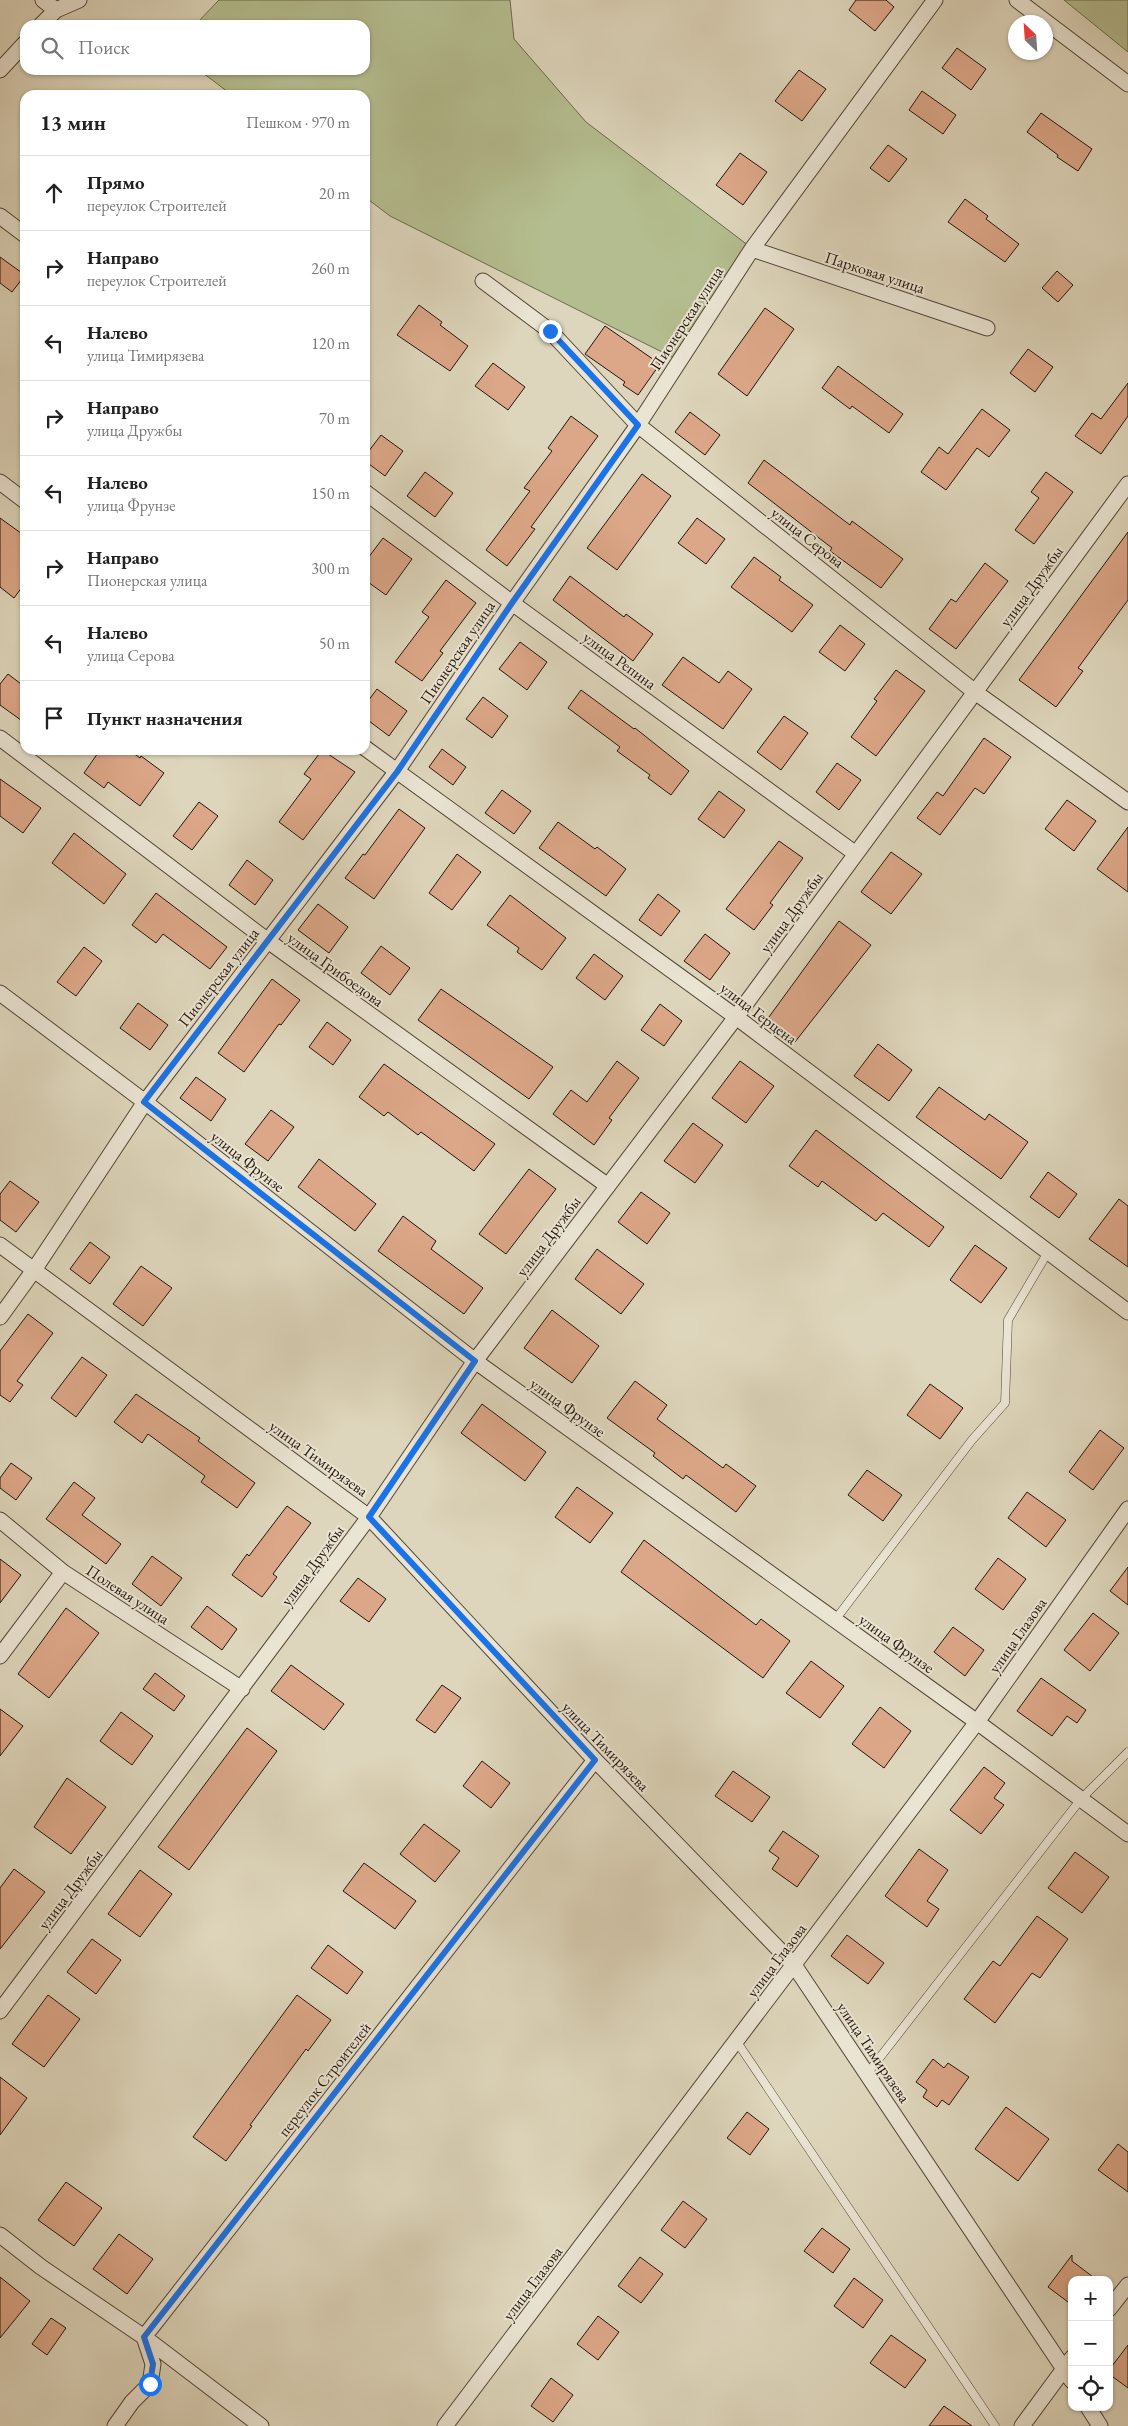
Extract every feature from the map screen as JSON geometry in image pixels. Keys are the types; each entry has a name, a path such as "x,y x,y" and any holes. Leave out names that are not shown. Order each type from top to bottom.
{"street":[{"path":"43,0 56,10"},
{"path":"46,20 56,10 79,0"},
{"name":"Пионерская улица","path":"0,1317 34,1270 144,1102 397,772 512,603 638,425 752,249 935,0"},
{"path":"1017,0 1128,84"},
{"path":"0,70 20,48"},
{"path":"0,216 20,231"},
{"name":"Парковая улица","path":"752,249 987,328"},
{"name":"улица Серова","path":"482,282 550,331 638,425 975,692 1128,802"},
{"path":"0,482 20,496"},
{"name":"улица Дружбы","path":"0,2011 369,1517 475,1361 736,1017 1128,484"},
{"name":"улица Репина","path":"370,496 512,603 856,854"},
{"name":"улица Грибоедова","path":"0,738 20,753"},
{"name":"улица Герцена","path":"370,752 736,1017 1128,1312"},
{"name":"улица Грибоедова","path":"22,755 268,941 608,1186"},
{"name":"улица Фрунзе","path":"0,993 144,1102 475,1361 977,1722 1128,1834"},
{"name":"улица Тимирязева","path":"0,1245 369,1517 595,1760 794,1966 1068,2368"},
{"name":"улица Глазова","path":"445,2426 977,1722 1128,1509"},
{"name":"Полевая улица","path":"0,1520 63,1572 242,1689"},
{"path":"0,1656 63,1572"},
{"name":"переулок Строителей","path":"144,2337 595,1760"},
{"path":"0,2235 41,2267 144,2337 261,2426"},
{"path":"1113,2304 1128,2285"},
{"path":"115,2426 132,2402 150,2384 153,2364 144,2337"},
{"path":"1022,2426 1068,2370"},
{"path":"1091,2411 1100,2426"}],"lane":[{"path":"835,1620 972,1440 1005,1402 1008,1320 1048,1252"},
{"path":"867,2074 1081,1798 1128,1752"},
{"path":"737,2042 995,2426"}],"green space":[{"path":"219,0 510,0 514,39 586,122 749,246 674,358 390,216 370,201 370,90 225,90 206,75 370,75 370,20 200,20"},
{"path":"1064,0 1128,0 1128,52"}],"building":[{"path":"856,0 886,0 894,7 875,31 849,10"},
{"path":"957,48 986,69 971,90 942,68"},
{"path":"799,70 826,89 802,121 775,101"},
{"path":"922,91 956,115 943,134 909,110"},
{"path":"1041,113 1092,149 1078,171 1057,157 1058,155 1027,132"},
{"path":"888,145 907,159 889,182 870,168"},
{"path":"740,153 767,172 743,205 716,185"},
{"path":"965,199 988,216 986,219 1019,244 1005,262 948,222"},
{"path":"0,257 20,271 20,282 12,292 0,283"},
{"path":"1057,271 1073,285 1058,302 1042,288"},
{"path":"419,305 442,322 440,325 468,346 450,371 397,335"},
{"path":"765,308 794,329 747,396 718,374"},
{"path":"605,326 660,364 638,395 623,385 625,382 585,354"},
{"path":"1028,349 1053,367 1035,392 1010,373"},
{"path":"493,363 525,387 508,410 475,386"},
{"path":"838,366 903,414 889,433 852,406 850,409 822,388"},
{"path":"1128,383 1128,416 1101,454 1075,436 1092,413 1101,419"},
{"path":"982,409 1010,430 989,457 977,448 946,490 921,472 939,447 948,454"},
{"path":"690,412 720,435 705,455 675,432"},
{"path":"571,416 598,436 531,527 535,529 507,566 486,550 530,491 524,488 552,451 548,448"},
{"path":"381,435 403,451 385,476 370,465 370,449"},
{"path":"764,460 850,525 852,521 903,559 881,588 830,551 832,548 748,483"},
{"path":"425,472 453,493 435,517 407,496"},
{"path":"1046,472 1073,492 1034,544 1015,530 1039,498 1031,492"},
{"path":"642,474 671,496 617,570 587,548"},
{"path":"0,518 20,532 20,590 14,598 0,587"},
{"path":"697,518 725,539 706,564 678,543"},
{"path":"1128,532 1128,600 1078,668 1083,671 1056,707 1019,680"},
{"path":"383,538 412,559 386,595 370,584 370,555"},
{"path":"754,557 781,577 779,580 813,605 792,632 731,587"},
{"path":"985,563 1008,581 956,649 929,629 951,599 956,602"},
{"path":"570,576 624,617 626,614 653,634 633,661 553,600"},
{"path":"446,580 476,603 440,651 443,653 422,681 395,662 429,617 422,612"},
{"path":"840,625 865,644 845,671 819,652"},
{"path":"520,642 547,662 527,690 499,669"},
{"path":"683,657 719,683 728,671 752,689 723,729 662,685"},
{"path":"896,670 925,691 876,756 851,737 877,701 874,699"},
{"path":"8,674 20,683 20,719 0,705 0,684"},
{"path":"377,689 407,711 389,736 370,722 370,698"},
{"path":"581,690 635,728 689,771 671,795 648,778 650,775 617,751 620,747 568,708"},
{"path":"483,697 508,716 492,738 466,719"},
{"path":"784,716 808,733 781,770 757,752"},
{"path":"984,738 1011,757 984,794 975,788 940,835 917,818 937,792 943,796"},
{"path":"442,749 466,767 453,785 429,767"},
{"path":"97,755 136,755 140,758 141,756 164,773 140,806 108,782 104,788 84,773"},
{"path":"318,755 330,755 355,772 303,840 279,822 311,779 304,774"},
{"path":"837,763 861,780 839,810 816,792"},
{"path":"0,779 41,808 23,833 0,816"},
{"path":"502,790 531,811 514,834 485,813"},
{"path":"719,791 745,810 724,838 698,819"},
{"path":"1067,800 1096,821 1074,851 1045,829"},
{"path":"199,802 218,816 192,850 173,836"},
{"path":"399,809 425,828 374,899 345,878 363,854 365,855"},
{"path":"558,822 595,849 597,847 626,869 606,896 539,848"},
{"path":"1128,827 1128,892 1097,869"},
{"path":"74,833 126,874 104,904 52,863"},
{"path":"779,841 803,858 770,903 773,905 754,930 726,909"},
{"path":"891,852 922,874 891,914 861,892"},
{"path":"457,854 481,872 452,910 429,893"},
{"path":"247,860 273,880 255,905 229,885"},
{"path":"156,893 227,947 210,969 163,934 156,943 132,925"},
{"path":"658,894 680,911 661,936 639,920"},
{"path":"510,895 566,938 542,970 517,952 519,948 487,925"},
{"path":"318,904 348,927 329,953 298,930"},
{"path":"839,921 871,945 795,1042 766,1021"},
{"path":"705,934 730,953 710,980 684,961"},
{"path":"381,946 410,968 390,995 361,973"},
{"path":"84,947 102,961 76,996 57,982"},
{"path":"594,954 623,976 605,1000 576,978"},
{"path":"272,979 300,1000 281,1025 279,1024 244,1072 218,1053"},
{"path":"441,989 553,1067 529,1099 418,1020"},
{"path":"138,1003 168,1025 150,1050 120,1028"},
{"path":"660,1004 682,1021 664,1046 641,1030"},
{"path":"327,1022 351,1040 333,1065 309,1047"},
{"path":"878,1044 912,1070 889,1101 854,1076"},
{"path":"617,1061 639,1078 609,1118 612,1120 594,1145 553,1114 571,1090 587,1102"},
{"path":"740,1061 774,1086 746,1123 712,1098"},
{"path":"384,1064 495,1144 474,1171 421,1132 418,1135 388,1112 384,1116 359,1097"},
{"path":"196,1077 226,1099 211,1121 180,1098"},
{"path":"939,1087 985,1120 989,1114 1028,1142 1001,1179 916,1117"},
{"path":"271,1110 294,1127 268,1161 245,1144"},
{"path":"693,1123 723,1145 695,1183 664,1161"},
{"path":"816,1130 944,1227 929,1247 883,1213 876,1221 822,1181 818,1187 789,1166"},
{"path":"319,1159 376,1204 355,1231 298,1187"},
{"path":"529,1169 556,1189 506,1254 479,1234"},
{"path":"1048,1172 1077,1194 1059,1218 1030,1197"},
{"path":"10,1181 39,1202 16,1232 0,1220 0,1194"},
{"path":"641,1192 670,1213 647,1244 618,1222"},
{"path":"1119,1199 1128,1206 1128,1267 1089,1239"},
{"path":"403,1216 436,1241 431,1249 483,1288 464,1314 378,1251"},
{"path":"90,1242 110,1257 90,1284 70,1269"},
{"path":"975,1245 1007,1268 981,1303 950,1280"},
{"path":"597,1249 644,1284 621,1314 575,1279"},
{"path":"141,1266 172,1288 143,1326 113,1304"},
{"path":"552,1310 599,1346 572,1383 524,1348"},
{"path":"28,1314 53,1333 17,1381 23,1385 10,1402 0,1395 0,1351"},
{"path":"82,1357 107,1375 76,1417 51,1398"},
{"path":"635,1381 667,1405 657,1419 723,1468 726,1464 756,1486 736,1512 686,1475 683,1479 653,1456 655,1453 607,1418"},
{"path":"930,1384 963,1408 940,1439 907,1415"},
{"path":"136,1394 200,1438 198,1441 255,1483 237,1508 201,1482 205,1476 148,1434 142,1443 114,1422"},
{"path":"482,1404 546,1452 525,1481 461,1433"},
{"path":"1100,1430 1124,1448 1093,1490 1069,1472"},
{"path":"11,1463 32,1478 16,1500 0,1488 0,1478"},
{"path":"867,1470 902,1495 883,1521 848,1495"},
{"path":"74,1482 95,1498 82,1515 121,1544 106,1564 46,1519"},
{"path":"577,1487 613,1513 590,1543 555,1517"},
{"path":"1027,1492 1066,1520 1046,1547 1008,1518"},
{"path":"287,1506 311,1523 273,1574 277,1577 262,1597 232,1575"},
{"path":"644,1540 756,1625 761,1619 790,1641 763,1678 621,1572"},
{"path":"152,1556 182,1578 161,1606 132,1584"},
{"path":"998,1558 1026,1579 1003,1610 975,1589"},
{"path":"0,1559 21,1575 0,1603"},
{"path":"1128,1567 1128,1605 1110,1591"},
{"path":"358,1578 386,1599 369,1622 340,1601"},
{"path":"207,1606 237,1629 222,1650 191,1627"},
{"path":"66,1608 99,1633 49,1698 18,1674"},
{"path":"1093,1613 1119,1633 1090,1671 1064,1650"},
{"path":"953,1627 984,1650 965,1676 934,1652"},
{"path":"811,1661 844,1686 820,1718 786,1693"},
{"path":"291,1665 344,1704 324,1730 271,1691"},
{"path":"155,1673 185,1696 174,1711 143,1689"},
{"path":"1041,1678 1086,1710 1077,1723 1067,1716 1052,1736 1017,1711"},
{"path":"442,1685 461,1698 435,1733 416,1720"},
{"path":"880,1707 911,1731 884,1768 852,1744"},
{"path":"0,1709 23,1726 0,1756"},
{"path":"121,1712 153,1736 132,1765 100,1741"},
{"path":"247,1728 277,1751 189,1870 158,1847"},
{"path":"482,1761 510,1783 491,1808 463,1786"},
{"path":"984,1767 1005,1783 994,1798 1004,1805 981,1834 950,1810"},
{"path":"733,1771 770,1797 752,1822 715,1796"},
{"path":"67,1778 106,1807 71,1854 34,1827"},
{"path":"424,1824 460,1851 435,1882 400,1854"},
{"path":"783,1831 819,1856 797,1887 772,1869 779,1858 769,1851"},
{"path":"919,1849 948,1870 927,1901 939,1909 927,1927 885,1896"},
{"path":"1075,1852 1109,1877 1082,1913 1048,1888"},
{"path":"364,1863 416,1901 395,1929 343,1891"},
{"path":"14,1869 45,1892 0,1949 0,1888"},
{"path":"140,1870 172,1894 140,1937 108,1914"},
{"path":"1037,1916 1068,1939 1040,1978 1032,1973 995,2023 964,1999 993,1961 1000,1966"},
{"path":"847,1935 884,1963 868,1984 831,1956"},
{"path":"92,1939 121,1960 96,1994 67,1972"},
{"path":"328,1945 363,1972 347,1994 311,1968"},
{"path":"48,1995 80,2019 44,2067 12,2044"},
{"path":"297,1995 331,2020 308,2051 306,2049 226,2161 193,2137"},
{"path":"933,2059 944,2068 948,2063 969,2077 949,2105 942,2100 937,2107 923,2097 927,2090 916,2082"},
{"path":"0,2077 27,2098 0,2135"},
{"path":"1006,2107 1049,2139 1018,2181 975,2149"},
{"path":"747,2112 769,2129 750,2155 727,2138"},
{"path":"1118,2144 1128,2152 1128,2192 1098,2170"},
{"path":"66,2182 102,2208 74,2246 38,2220"},
{"path":"683,2201 707,2219 685,2248 661,2230"},
{"path":"822,2228 850,2249 833,2273 804,2251"},
{"path":"119,2234 153,2259 127,2294 93,2269"},
{"path":"1072,2255 1072,2261 1092,2276 1068,2276 1068,2302 1048,2287"},
{"path":"640,2257 663,2274 641,2303 618,2286"},
{"path":"0,2277 30,2301 0,2338"},
{"path":"854,2278 883,2300 863,2328 834,2306"},
{"path":"598,2316 619,2332 598,2360 577,2344"},
{"path":"51,2318 66,2328 47,2355 32,2344"},
{"path":"891,2335 926,2360 905,2388 870,2363"},
{"path":"1128,2345 1128,2388 1113,2377 1113,2365"},
{"path":"551,2378 573,2395 553,2422 531,2406"},
{"path":"944,2406 972,2426 929,2426"}],"route":[{"path":"150,2384 153,2364 144,2337 595,1760 369,1517 475,1361 144,1102 397,772 512,603 638,425 550,331"}]}
